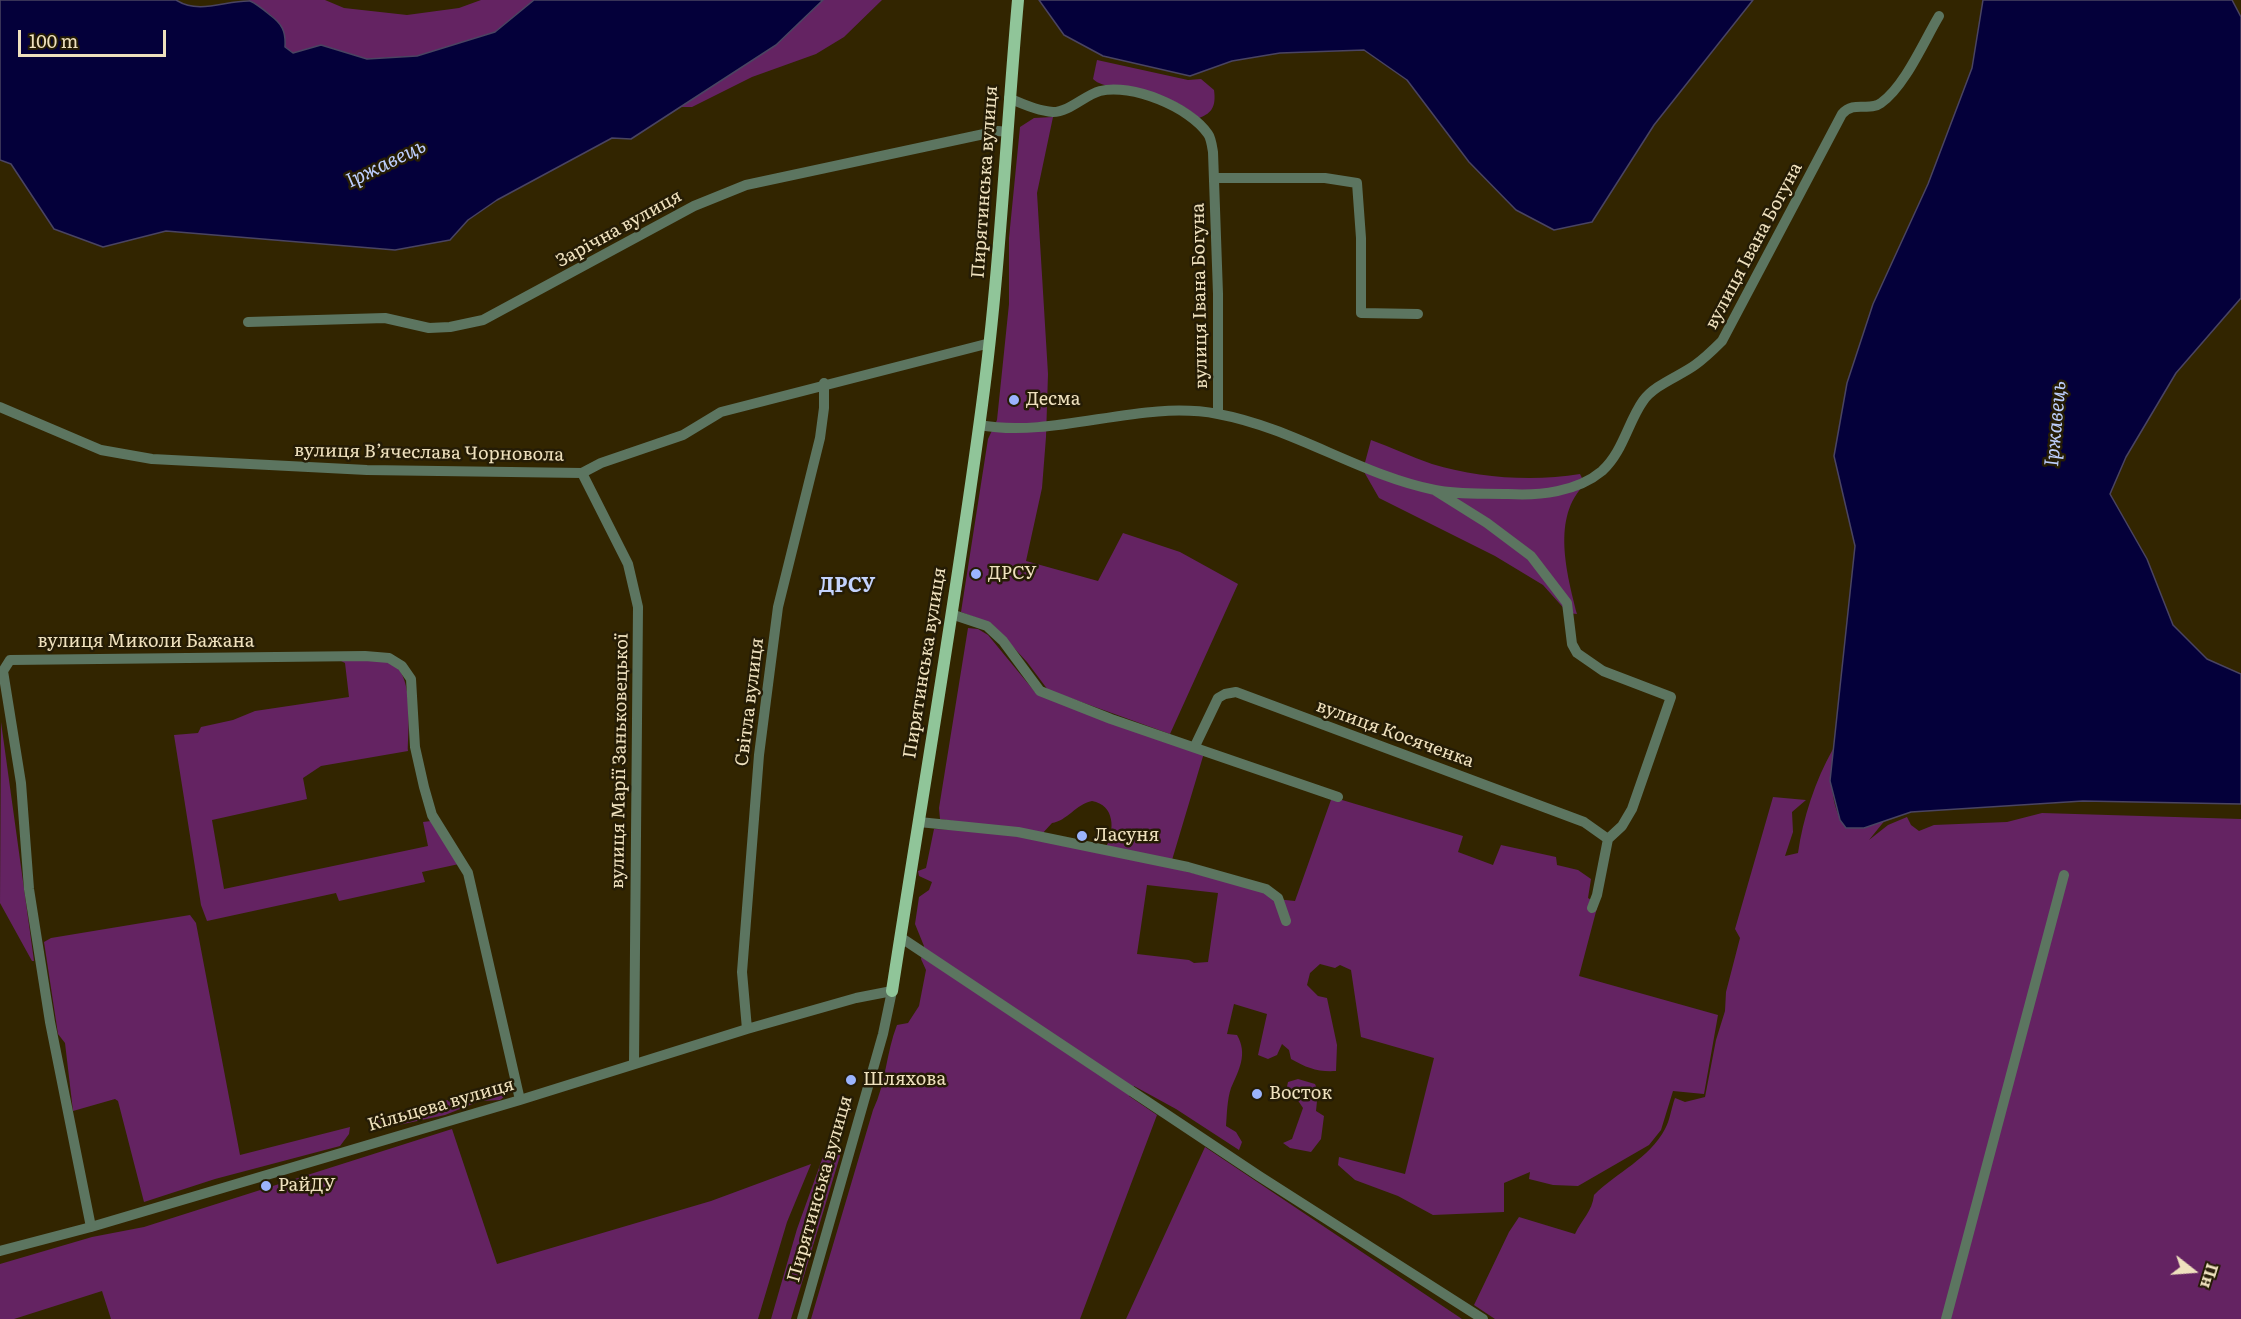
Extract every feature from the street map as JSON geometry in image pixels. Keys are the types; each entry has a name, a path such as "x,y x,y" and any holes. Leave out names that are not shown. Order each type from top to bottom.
{"main road":[{"name":"Пирятинська вулиця","path":"892,991 951,614 990,343 1001,239 1009,98 1018,0"}],"street":[{"name":"вулиця Івана Богуна","path":"979,425 1011,429 1176,412 1218,414 1297,437 1371,470 1436,490 1541,494 1582,484 1603,470 1620,447 1643,400 1698,363 1722,341 1842,114 1853,106 1878,106 1884,101 1898,85 1939,16"},
{"name":"вулиця Івана Богуна","path":"1009,98 1028,106 1055,112 1100,91 1115,90 1160,99 1186,112 1208,134 1213,152 1214,178 1218,294 1218,414"},
{"name":"Зарічна вулиця","path":"248,322 385,318 429,328 450,327 483,320 694,206 746,185 998,131 1008,132"},
{"name":"вулиця Івана Богуна","path":"1214,178 1325,178 1357,183 1361,238 1361,313 1418,314"},
{"name":"вулиця Вʼячеслава Чорновола","path":"0,407 101,450 152,459 367,470 582,473 601,463 683,435 721,412 824,383 990,343"},
{"name":"Світла вулиця","path":"747,1029 742,972 759,755 778,607 819,438 824,408 824,383"},
{"name":"вулиця Марії Заньковецької","path":"582,473 628,564 638,607 634,1063"},
{"name":"вулиця Івана Богуна","path":"1436,490 1531,555 1567,603 1572,644 1577,653 1603,671 1671,697 1632,808 1622,826 1608,838"},
{"path":"951,614 987,626 1003,641 1040,691 1111,719 1338,797"},
{"name":"вулиця Миколи Бажана","path":"91,1227 50,1022 29,889 21,783 3,671 10,660 365,656 389,658 402,666 411,679 415,747 424,787 432,815 468,873 520,1100"},
{"name":"вулиця Косяченка","path":"1195,746 1218,698 1236,692 1584,822 1608,838"},
{"path":"919,822 1017,832 1075,846 1188,867 1266,889 1278,898 1286,921"},
{"path":"1592,908 1598,895 1608,838"},
{"path":"1946,1319 2064,874"},
{"path":"900,937 1269,1182 1484,1319"},
{"name":"Кільцева вулиця","path":"0,1251 91,1227 520,1100 747,1029 856,998 892,991"},
{"name":"Пирятинська вулиця","path":"801,1319 883,1034 892,991"}],"shaded area":[{"path":"248,0 325,0 344,8 407,15 459,8 481,0 534,0 495,32 417,56 367,59 321,45 293,53 285,47 285,38 279,24"},
{"path":"823,0 882,0 844,37 816,54 752,77 692,107 680,107 776,45"},
{"path":"1097,60 1188,80 1201,79 1214,90 1212,108 1208,114 1199,118 1185,107 1160,95 1097,82 1093,79"},
{"path":"1053,117 1037,193 1048,374 1046,437 1042,488 1026,561 1098,581 1123,533 1180,552 1238,584 1170,734 1048,690 1027,662 992,624 961,612 988,439 997,420 1009,304 1009,238 1020,127 1034,118"},
{"path":"1371,440 1432,464 1468,473 1525,478 1580,474 1585,484 1574,497 1568,513 1564,546 1577,614 1568,613 1543,585 1495,556 1379,498 1363,470"},
{"path":"968,628 978,629 988,635 1035,692 1204,753 1172,860 1106,847 1111,833 1111,819 1105,807 1092,801 1052,823 1041,835 940,819 939,808"},
{"path":"365,659 389,662 397,667 403,676 409,715 408,751 321,766 303,778 307,799 212,820 224,889 428,846 423,822 431,821 459,864 422,872 425,882 339,901 336,893 207,921 201,905 174,735 198,733 201,727 233,720 255,711 349,697 345,663 341,661"},
{"path":"1,722 34,961 0,903"},
{"path":"1833,749 1832,790 1840,819 1846,828 1864,828 1886,819 1869,840 1888,825 1907,817 1911,825 1919,831 1934,825 2007,822 2042,813 2241,819 2241,1319 1495,1319 1474,1305 1509,1232 1519,1217 1575,1234 1589,1211 1594,1195 1642,1157 1658,1140 1667,1126 1675,1098 1685,1102 1705,1097 1716,1040 1725,1011 1726,992 1740,938 1735,929 1773,797 1806,800 1792,812 1793,832 1785,856 1798,853 1811,800"},
{"path":"1332,797 1463,836 1458,852 1493,865 1501,845 1556,857 1557,865 1578,870 1591,879 1588,898 1598,904 1579,976 1718,1015 1704,1094 1673,1091 1661,1130 1649,1145 1578,1186 1553,1185 1529,1179 1530,1172 1504,1183 1504,1212 1433,1215 1398,1196 1355,1180 1338,1165 1339,1157 1405,1174 1434,1058 1361,1037 1351,970 1340,965 1335,968 1320,964 1310,973 1307,985 1318,996 1327,998 1337,1045 1336,1071 1318,1070 1291,1059 1289,1050 1282,1044 1277,1055 1268,1059 1258,1055 1267,1014 1234,1004 1227,1034 1237,1035 1242,1055 1231,1088 1226,1126 1236,1132 1242,1142 1239,1150 1176,1109 1134,1086 1129,1096 1157,1115 1080,1319 811,1319 881,1089 893,1036 897,1025 908,1023 919,1006 926,970 921,959 924,946 915,924 919,897 929,890 932,882 919,876 918,871 926,868 934,829 1018,836 1101,851 1265,891 1276,899 1295,901","holes":["1147,885 1218,893 1208,962 1194,963 1189,960 1137,954"]},
{"path":"190,915 196,923 240,1155 350,1127 349,1134 340,1146 215,1179 144,1202 118,1101 115,1099 73,1111 65,1043 58,1034 44,942 51,938"},
{"path":"1298,1079 1315,1084 1318,1091 1316,1111 1324,1116 1321,1139 1311,1152 1290,1148 1283,1143 1292,1139 1303,1108 1297,1099 1285,1096 1288,1082"},
{"path":"503,1085 508,1094 500,1100 480,1101 445,1115 380,1129 374,1128 371,1121"},
{"path":"452,1129 497,1264 711,1201 811,1164 787,1222 758,1319 111,1319 102,1291 14,1319 0,1319 0,1264 92,1237 144,1227"},
{"path":"837,1145 840,1156 791,1319 771,1319 797,1229 825,1151"},
{"path":"1205,1147 1462,1319 1126,1319"}],"water":[{"name":"Іржавець","path":"0,0 176,0 204,7 250,1 278,22 284,32 285,47 293,53 321,45 367,59 417,56 495,32 534,0 823,0 776,45 631,139 612,138 497,200 468,220 450,240 395,250 166,231 103,247 54,229 11,164 0,160"},
{"path":"1039,0 1753,0 1654,125 1592,222 1554,230 1516,210 1469,162 1407,80 1364,50 1280,53 1232,61 1190,76 1103,56 1064,35"},
{"name":"Іржавець","path":"1983,0 2232,0 2241,17 2241,298 2176,373 2126,457 2110,494 2147,559 2173,625 2207,659 2241,674 2241,804 2083,801 1911,812 1864,828 1846,828 1840,820 1830,781 1855,546 1834,456 1847,383 1873,304 1928,184 1972,68"}],"place":[{"name":"Десма","path":"1014,400"},
{"name":"ДРСУ","path":"976,574"},
{"name":"Ласуня","path":"1082,836"},
{"name":"Шляхова","path":"851,1080"},
{"name":"Восток","path":"1257,1094"},
{"name":"РайДУ","path":"266,1186"}],"district":[{"name":"ДРСУ","path":"847,586"}]}
